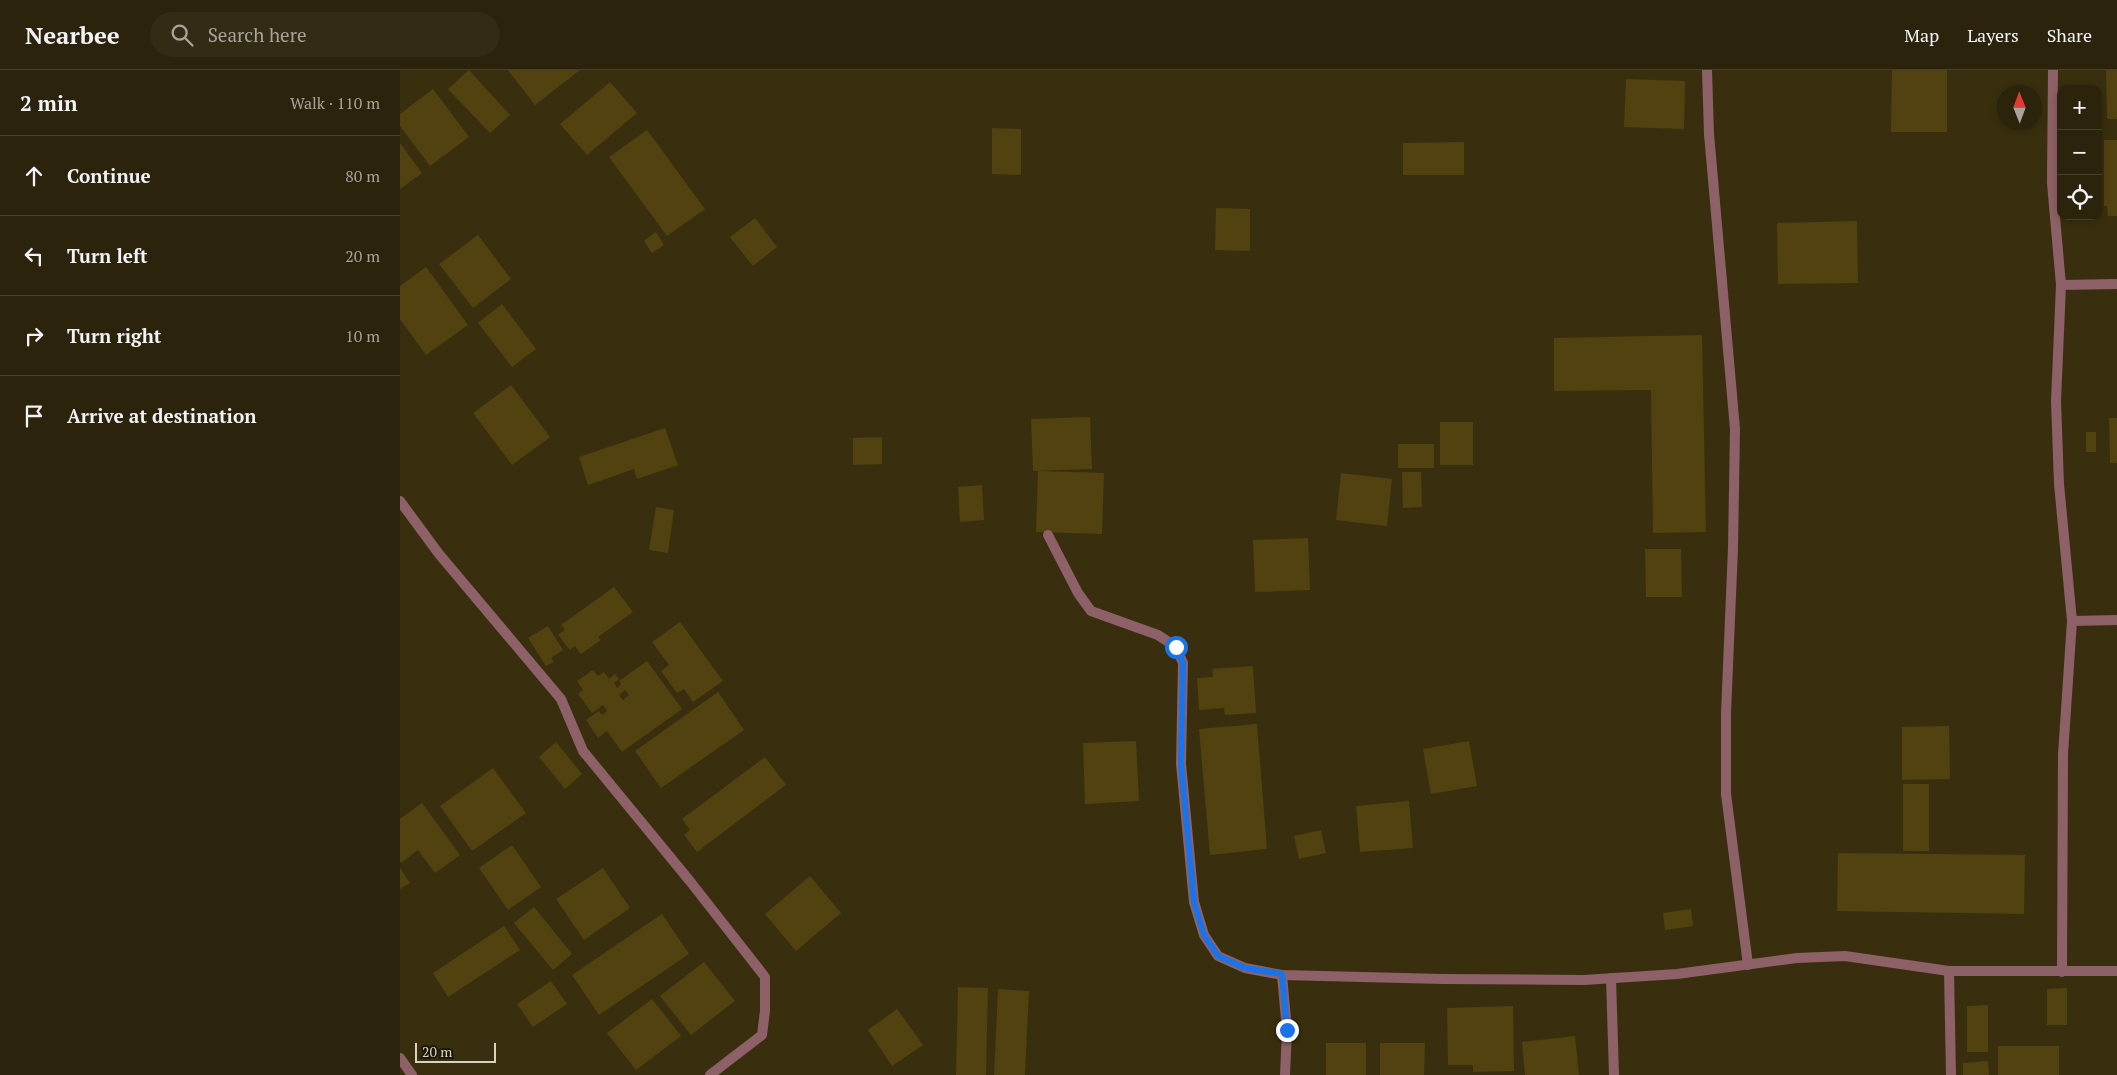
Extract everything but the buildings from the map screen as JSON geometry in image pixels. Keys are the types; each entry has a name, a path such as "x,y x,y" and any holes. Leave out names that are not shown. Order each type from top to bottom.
{"street":[{"path":"1707,70 1709,134 1734,429 1734,548 1726,713 1726,794 1748,965"},
{"path":"2053,70 2052,183 2061,285 2056,402 2059,484 2072,621 2063,754 2062,972"},
{"path":"2061,285 2117,284"},
{"path":"400,501 439,554 560,699 582,751 689,880 765,977 765,1011 762,1035 710,1075"},
{"path":"1048,535 1078,593 1091,610 1158,635 1176,647 1183,663 1181,764 1194,902 1204,935 1218,956 1245,968 1282,974 1443,979 1584,980 1677,974 1797,958 1845,956 1949,971 2117,971"},
{"path":"2072,621 2117,620"},
{"path":"1949,971 1951,1075"},
{"path":"1282,974 1287,1030 1285,1075"},
{"path":"1611,978 1614,1075"},
{"path":"400,1058 412,1075"}],"route":[{"path":"1176,647 1183,663 1181,764 1194,902 1204,935 1218,956 1245,968 1282,974 1287,1030"}]}
